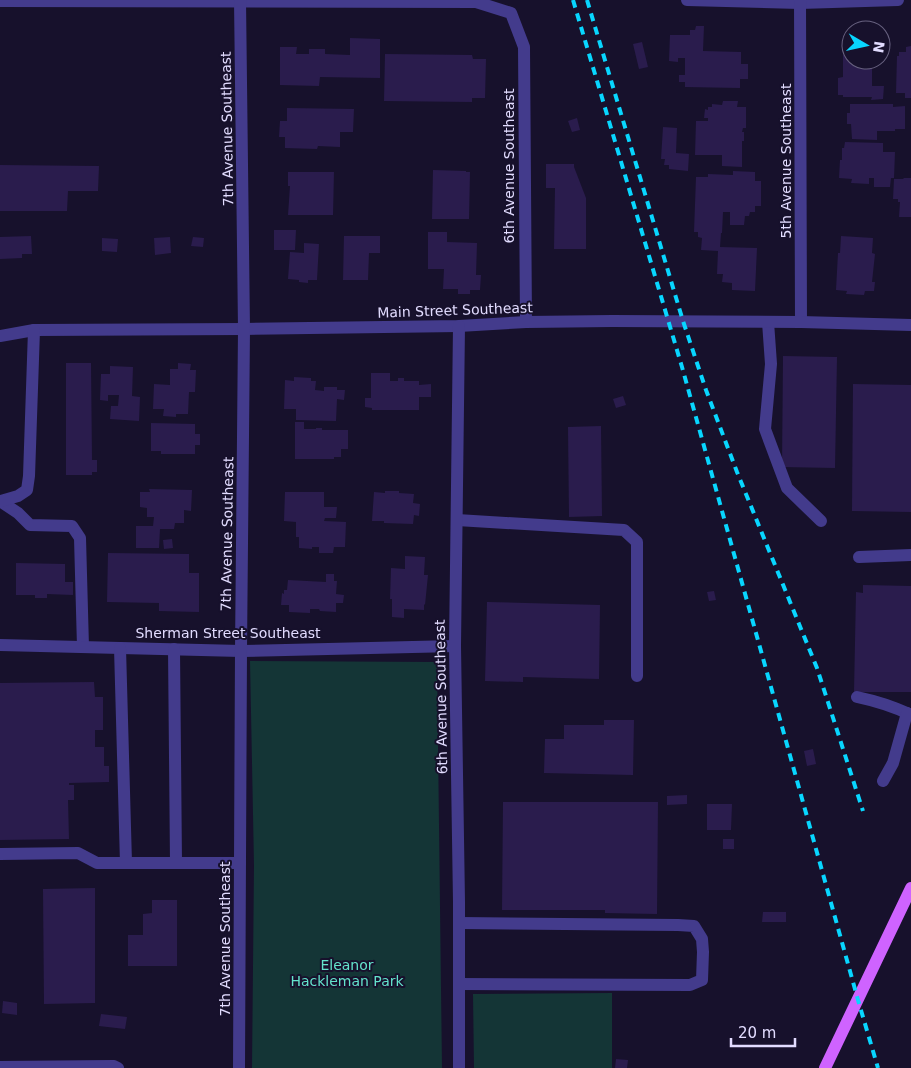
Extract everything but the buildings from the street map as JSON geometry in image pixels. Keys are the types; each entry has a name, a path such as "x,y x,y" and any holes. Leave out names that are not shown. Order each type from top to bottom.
{"main road":[{"path":"825,1068 911,888"}],"street":[{"path":"687,0 898,0"},
{"path":"0,1 240,1"},
{"name":"6th Avenue Southeast","path":"240,1 476,2 511,12 524,46 526,322"},
{"name":"7th Avenue Southeast","path":"240,1 244,329 240,1068"},
{"name":"5th Avenue Southeast","path":"800,1 801,322"},
{"name":"Main Street Southeast","path":"0,336 34,330 459,326 526,322 650,320 911,325"},
{"path":"768,322 771,364 765,429 787,488 821,521"},
{"name":"6th Avenue Southeast","path":"459,326 455,646 459,1068"},
{"path":"0,501 18,496 27,490 34,330"},
{"path":"0,501 18,513 30,525 72,526 80,538 83,647"},
{"path":"457,520 624,530 637,542 637,676"},
{"path":"859,557 911,555"},
{"name":"Sherman Street Southeast","path":"0,645 241,651 455,646"},
{"path":"120,648 126,863"},
{"path":"174,649 176,863"},
{"path":"857,697 897,708 909,714 893,763 883,781"},
{"path":"0,854 78,853 97,863 240,864"},
{"path":"459,923 694,926 702,939 703,952 702,980 690,985 459,984"},
{"path":"0,1067 114,1066 118,1068"}],"green space":[{"name":"Eleanor Hackleman Park","path":"250,661 437,662 442,1068 252,1068 254,865"},
{"path":"612,993 612,1068 474,1068 473,994"}],"railway":[{"path":"573,0 682,367 878,1068"},
{"path":"587,0 683,321 706,390 737,472 817,668 863,811"}]}
